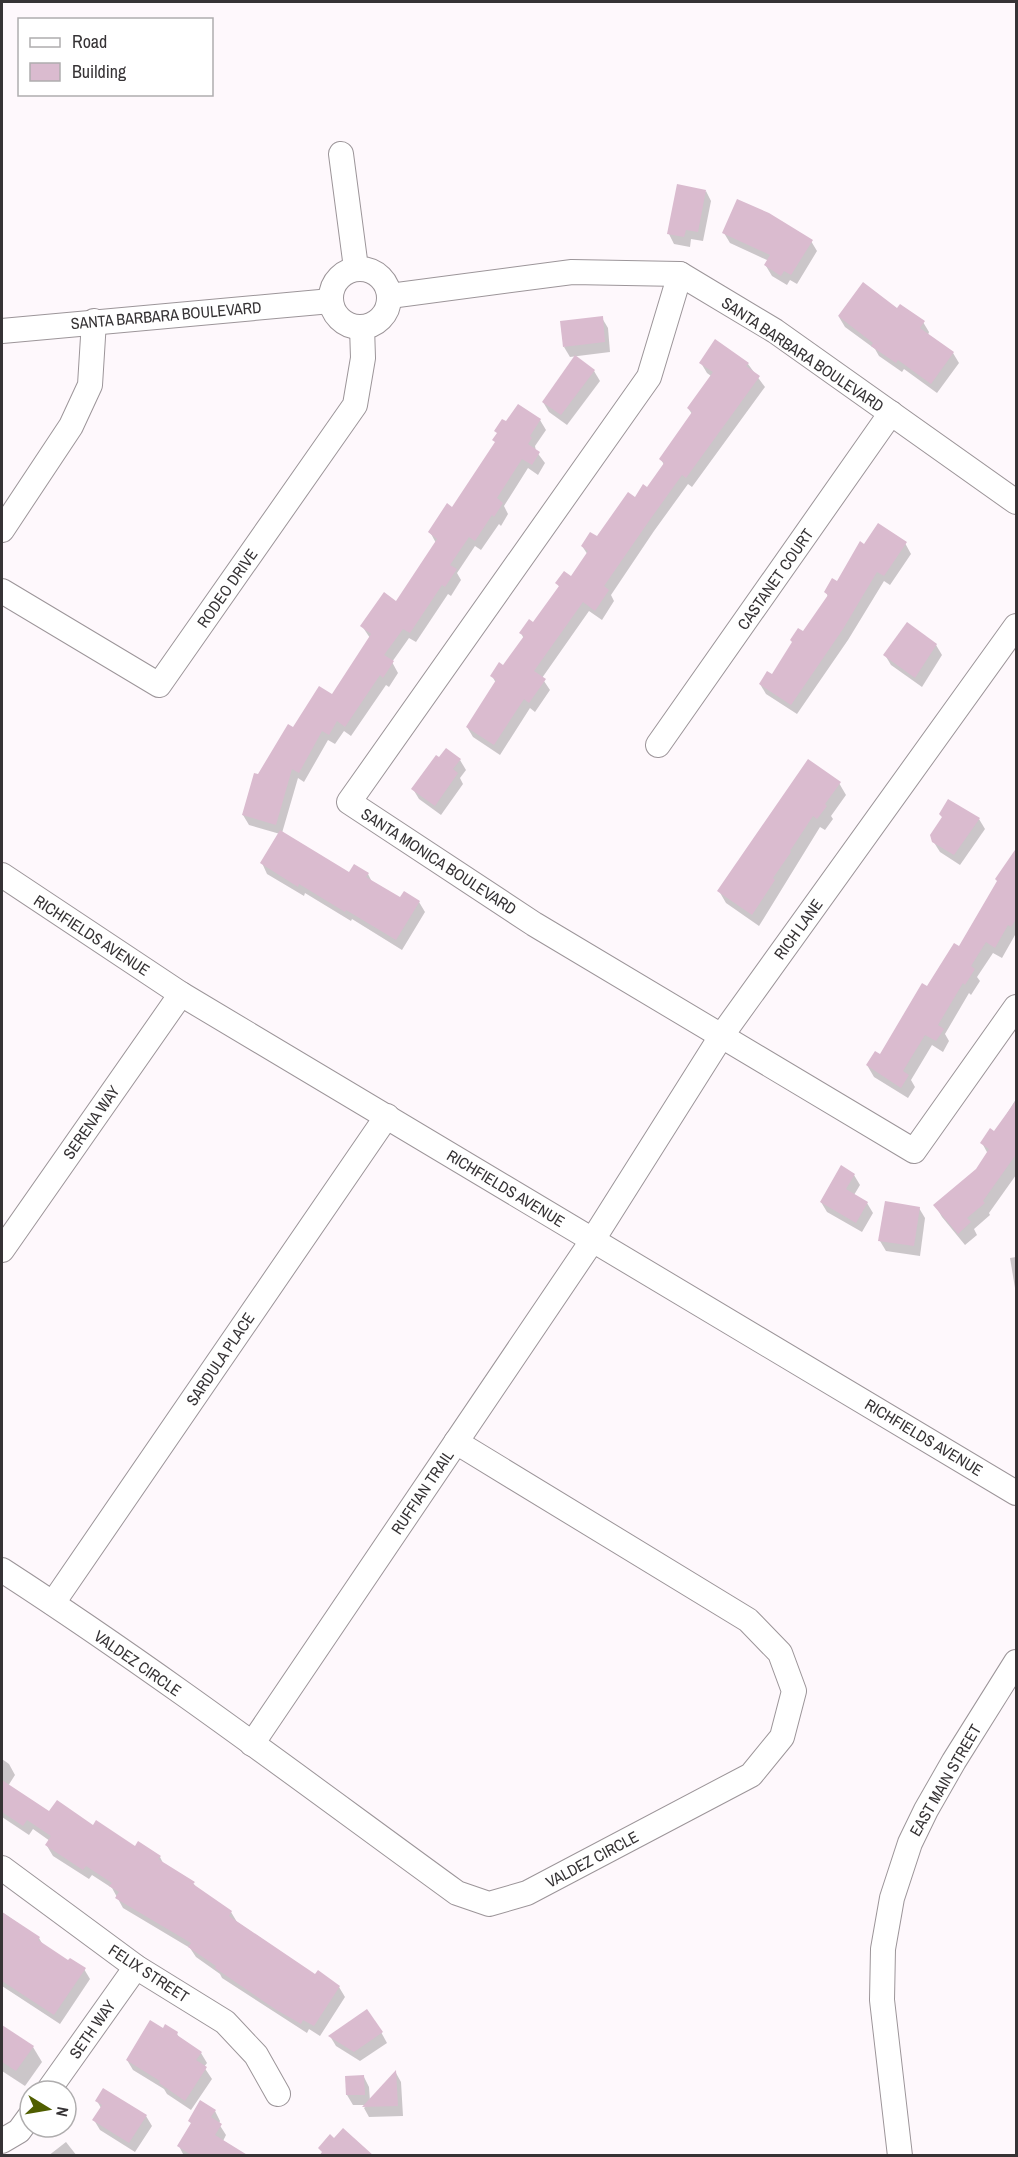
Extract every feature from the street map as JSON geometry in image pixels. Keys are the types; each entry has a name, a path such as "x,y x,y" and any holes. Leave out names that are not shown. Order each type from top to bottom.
{"street":[{"path":"341,154 356,268"},
{"path":"356,268 372,270 379,274 390,296 389,305 379,321 362,327 353,326 338,317 331,301 331,292 340,276 356,268"},
{"name":"SANTA BARBARA BOULEVARD","path":"390,296 572,272 680,274 775,331 1017,502"},
{"name":"SANTA MONICA BOULEVARD","path":"680,274 649,377 349,802 534,924 914,1151 1017,1007"},
{"name":"SANTA BARBARA BOULEVARD","path":"2,331 331,301"},
{"path":"2,530 71,426 90,385 94,321"},
{"name":"RODEO DRIVE","path":"2,591 159,685 356,405 363,358 362,327"},
{"name":"CASTANET COURT","path":"658,745 891,413"},
{"name":"RICH LANE","path":"592,1241 722,1035 1017,627"},
{"name":"RICHFIELDS AVENUE","path":"2,875 182,994 1017,1493"},
{"name":"SERENA WAY","path":"2,1250 182,994"},
{"name":"SARDULA PLACE","path":"53,1603 387,1116"},
{"name":"RUFFIAN TRAIL","path":"252,1744 592,1241"},
{"name":"VALDEZ CIRCLE","path":"2,1570 53,1603 252,1744 457,1893 489,1904 526,1893 751,1775 782,1737 794,1691 780,1653 748,1620 456,1442"},
{"name":"EAST MAIN STREET","path":"900,2156 882,2000 883,1949 892,1898 910,1843 926,1810 954,1761 1017,1662"},
{"name":"FELIX STREET","path":"2,1868 136,1967 225,2022 256,2055 278,2094"},
{"name":"SETH WAY","path":"57,2079 136,1967"},
{"path":"2,2141 18,2133"}],"building":[{"path":"677,184 706,190 698,232 686,230 684,237 667,234"},
{"path":"737,199 769,213 813,240 791,275 784,271 781,276 764,265 770,255 722,233"},
{"path":"863,282 897,308 900,304 925,321 920,328 954,352 931,384 898,360 896,363 871,346 873,343 838,316"},
{"path":"603,316 605,342 563,347 560,321"},
{"path":"715,339 749,363 746,366 760,376 686,478 682,475 649,521 604,586 609,590 595,611 583,602 534,671 546,679 529,703 524,699 494,745 466,727 496,680 490,676 499,662 503,665 524,636 519,633 529,619 533,622 559,586 555,583 564,571 571,576 588,551 581,546 590,532 597,536 628,492 635,497 643,484 647,487 664,463 659,459 692,412 687,408 713,372 699,363"},
{"path":"575,355 595,370 561,415 542,402"},
{"path":"518,404 541,419 530,436 532,438 528,444 540,452 532,465 522,459 497,498 503,503 494,517 492,515 475,541 469,537 450,565 457,569 445,587 442,585 410,633 403,629 384,655 394,661 383,678 380,675 345,727 337,721 329,735 322,731 299,773 292,769 276,825 242,815 254,773 258,774 288,724 293,727 319,686 332,694 371,634 360,626 384,592 396,601 437,539 428,532 447,503 452,507 495,442 492,440 497,433 494,431 502,419 506,421"},
{"path":"878,523 907,542 884,576 877,572 843,629 791,705 759,684 767,671 772,674 798,628 803,631 828,595 824,592 832,578 837,581 860,541 864,544"},
{"path":"907,622 937,644 915,678 883,655"},
{"path":"446,748 461,759 453,769 458,773 435,806 411,789 436,755 439,757"},
{"path":"808,759 841,782 817,819 813,816 752,915 717,891"},
{"path":"948,799 980,818 954,855 932,842 930,835 942,817 939,814"},
{"path":"280,830 349,872 354,864 369,873 366,877 400,897 404,891 420,901 396,940 299,884 298,887 260,863"},
{"path":"1017,847 1017,918 1011,927 1008,925 995,948 986,942 971,966 975,969 965,985 963,983 938,1025 944,1029 936,1041 925,1035 903,1071 909,1075 901,1088 866,1065 875,1051 880,1054 922,983 927,986 954,943 959,946 997,881 995,879"},
{"path":"1017,1099 1017,1153 983,1201 985,1203 967,1218 971,1222 958,1234 933,1205 976,1169 989,1149 980,1143 990,1128 994,1131"},
{"path":"841,1165 855,1174 846,1189 868,1202 856,1223 820,1202"},
{"path":"885,1201 920,1207 914,1246 878,1241"},
{"path":"2,1780 49,1811 57,1800 93,1825 96,1820 135,1846 138,1841 161,1856 158,1859 195,1882 193,1884 232,1911 229,1916 315,1974 318,1970 340,1986 314,2026 303,2020 301,2024 275,2009 215,1968 216,1966 188,1947 191,1943 115,1898 119,1892 109,1886 112,1883 86,1866 83,1870 45,1845 51,1836 27,1820 23,1826 2,1812"},
{"path":"2,1912 40,1937 38,1940 68,1960 70,1958 86,1968 54,2015 2,1981"},
{"path":"367,2009 383,2032 354,2052 328,2036"},
{"path":"150,2020 163,2028 165,2024 178,2032 177,2035 202,2052 196,2060 207,2067 185,2101 159,2083 160,2081 126,2060"},
{"path":"2,2025 34,2046 16,2071 2,2062"},
{"path":"396,2070 398,2106 362,2107"},
{"path":"364,2075 365,2095 346,2095 345,2076"},
{"path":"103,2088 147,2115 129,2143 92,2120 102,2105 95,2101"},
{"path":"200,2100 216,2110 211,2117 222,2124 215,2135 249,2156 193,2156 177,2146 191,2123 188,2121"},
{"path":"343,2128 374,2156 319,2156 322,2152 318,2148 330,2134 334,2138"}]}
